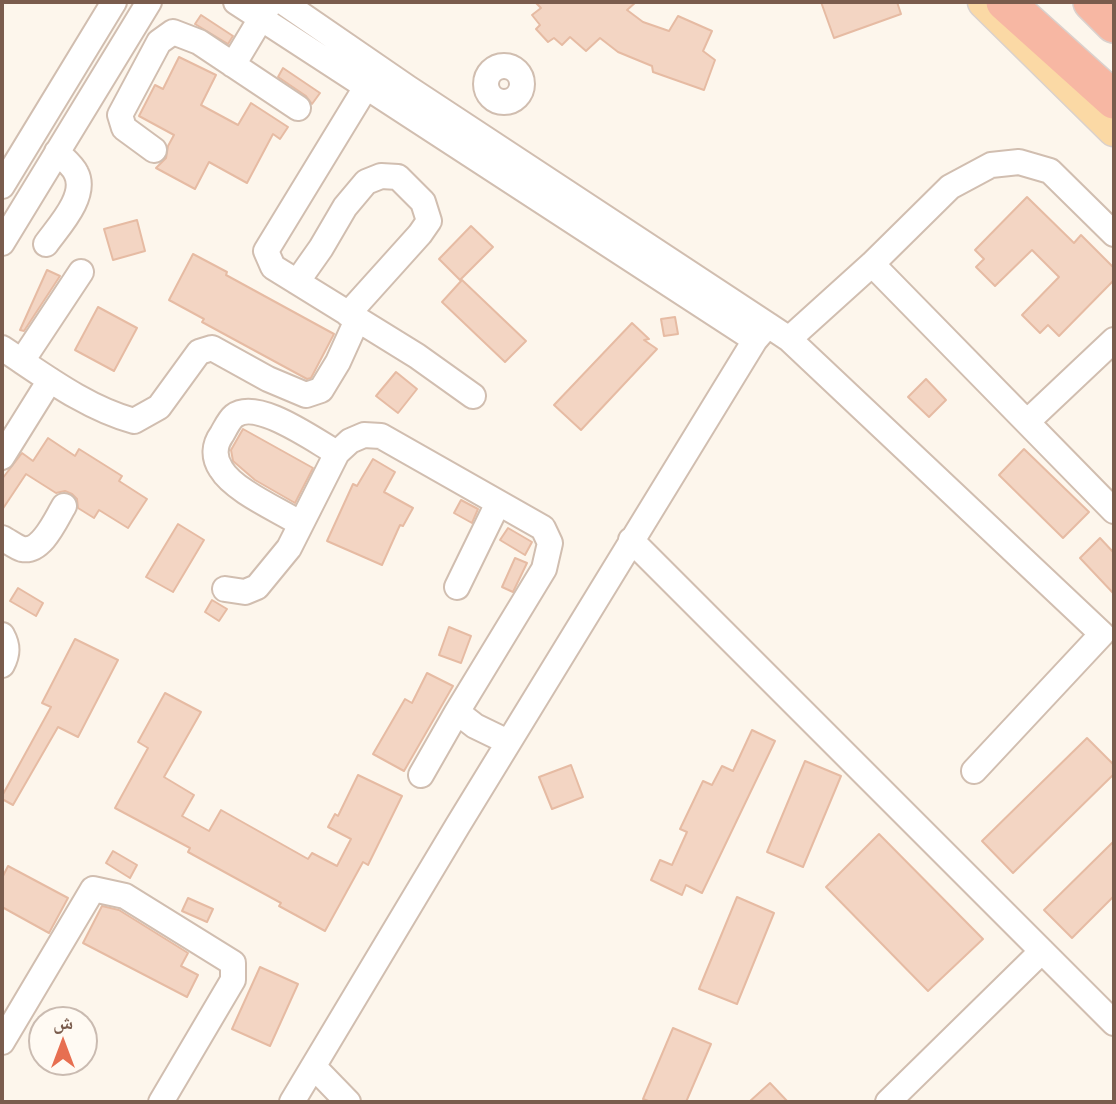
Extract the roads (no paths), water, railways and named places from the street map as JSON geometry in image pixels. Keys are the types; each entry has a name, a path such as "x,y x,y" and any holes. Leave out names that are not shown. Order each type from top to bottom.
{"highway":[{"path":"1005,2 1114,100"},
{"path":"1042,2 1114,72"},
{"path":"1093,2 1114,24"}],"main road":[{"path":"984,2 1114,130"}],"street":[{"path":"2,186 114,2"},
{"path":"2,243 149,2"},
{"path":"236,2 266,10 761,332 789,339 1102,634 974,771"},
{"path":"283,2 372,77"},
{"path":"233,65 266,10"},
{"path":"154,150 124,128 121,116 159,42 173,32 199,42 298,108"},
{"path":"372,77 266,251 273,267 418,356 473,396"},
{"path":"461,136 494,94"},
{"path":"46,244 77,196 79,184 76,173 57,152"},
{"path":"789,339 872,264 950,187 990,165 1019,162 1050,171 1114,234"},
{"path":"81,272 12,355 50,380 115,415 134,421 159,407 199,352 212,348 268,379 306,395 321,390 338,362 353,317 429,221 423,202 398,177 381,176 366,182 345,207 297,282"},
{"path":"872,264 1114,511"},
{"path":"292,1102 631,540 761,332"},
{"path":"1027,422 1114,340"},
{"path":"2,457 50,380"},
{"path":"301,524 236,485 221,470 216,456 216,443 234,416 247,410 268,414 337,453"},
{"path":"225,589 245,592 257,587 289,548 337,453 351,441 364,435 381,436 543,528 550,543 544,569 421,775"},
{"path":"457,587 498,503"},
{"path":"2,538 23,549 34,547 46,535 64,506"},
{"path":"631,540 1114,1023"},
{"path":"2,635 7,644 7,655 2,665"},
{"path":"457,712 475,726 508,742"},
{"path":"2,1042 93,889 125,896 233,963 233,980 161,1102"},
{"path":"888,1102 1042,951"},
{"path":"314,1067 348,1102"}]}
